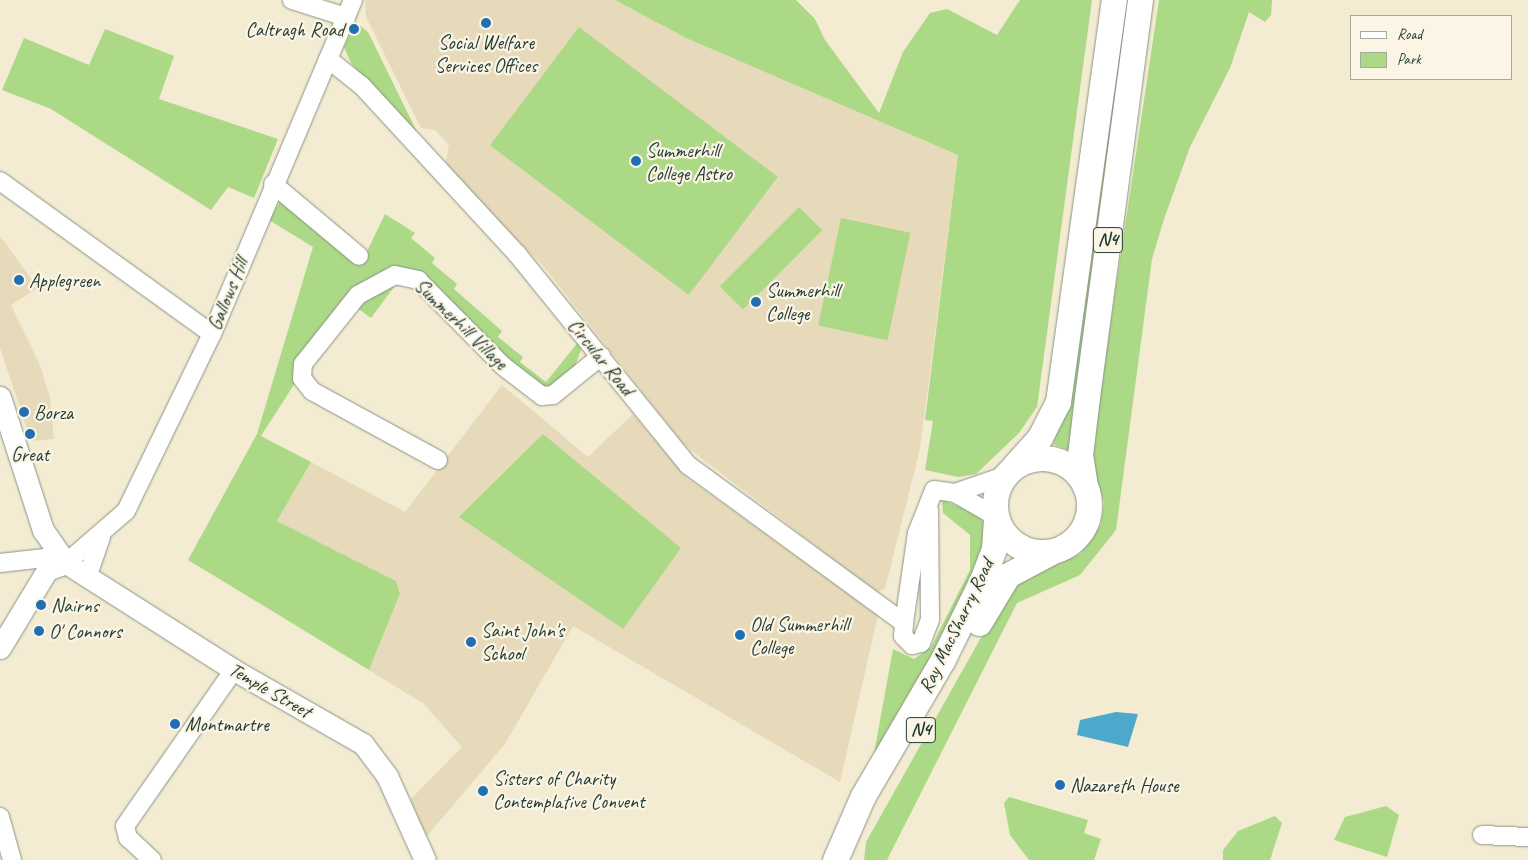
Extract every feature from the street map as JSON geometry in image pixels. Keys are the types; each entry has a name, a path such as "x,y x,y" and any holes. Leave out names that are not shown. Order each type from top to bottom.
{"highway":[{"name":"N4","path":"1102,97 1105,0"},
{"name":"N4","path":"996,518 995,495 1009,471 1040,437 1058,402 1114,0"},
{"name":"N4","path":"1051,552 1076,539 1084,527 1089,514 1081,445 1140,0"},
{"name":"N4","path":"1129,83 1148,0"},
{"path":"1009,471 1034,459 1054,459 1072,470 1085,486"},
{"path":"996,518 1018,546 1051,552"},
{"name":"Ray MacSharry Road","path":"835,860 863,796 942,661 982,580 994,548 996,518"},
{"name":"Ray MacSharry Road","path":"851,860 990,599 1008,575 1051,552"}],"main road":[{"name":"Temple Street","path":"0,397 43,530 66,563 234,670 363,744 387,776 426,860"},
{"path":"0,648 47,570 66,563"}],"street":[{"path":"292,0 346,17"},
{"name":"Gallows Hill","path":"66,563 102,534 126,511 136,495 212,334 273,184 353,0"},
{"name":"Circular Road","path":"328,59 362,86 517,254 688,464 904,623"},
{"path":"0,181 212,334"},
{"path":"273,184 359,256"},
{"name":"Summerhill Village","path":"438,460 312,390 302,378 302,364 358,295 395,274 418,280 503,366 542,396 553,395 601,356"},
{"path":"955,493 1009,471"},
{"path":"929,510 930,614 921,643 912,645 905,640 904,623 917,533 929,510 934,490 955,493 996,518"},
{"path":"87,578 102,534"},
{"path":"0,563 44,558 66,563"},
{"path":"152,860 128,838 125,826 234,670"},
{"path":"0,817 12,860"},
{"path":"1482,835 1528,837"}],"shaded area":[{"name":"Summerhill College","path":"365,0 615,0 686,38 958,155 920,449 885,589 878,592 850,572 684,445 544,267 445,167 449,145 435,130 421,128 366,17"},
{"path":"0,236 38,288 11,305 40,365 50,397 54,439 31,441 0,348"},
{"path":"502,385 588,457 633,414 686,477 878,615 840,782 573,626 505,744 426,837 410,800 462,747 424,704 369,670 400,595 396,581 277,521 311,462 405,512"}],"green space":[{"path":"615,0 796,0 815,19 825,40 879,113 903,52 930,13 947,9 997,35 1020,0 1092,0 1037,407 1019,433 976,474 958,477 925,470 933,421 925,420 958,155 686,38"},
{"path":"1121,0 1132,0 1071,451 1053,444 1061,421"},
{"path":"1159,0 1272,0 1271,15 1265,22 1249,12 1230,68 1190,147 1152,259 1116,530 1080,575 1017,603 887,860 864,860 866,842 1010,586 1080,554 1101,525 1104,502 1090,460"},
{"path":"356,22 368,32 417,132 411,131 351,63 344,47"},
{"name":"Summerhill College Astro","path":"579,27 778,177 689,295 490,145"},
{"path":"105,29 174,56 159,99 278,139 254,198 228,187 211,210 51,109 2,90 24,38 89,65"},
{"path":"280,202 361,264 385,214 415,233 411,238 435,258 432,263 457,284 454,289 502,331 498,337 523,357 520,362 546,382 579,341 582,347 574,369 546,390 390,268 341,303 297,361 295,383 261,436 311,462 277,521 396,581 400,594 369,670 188,560 257,434 313,247 269,220"},
{"path":"799,207 822,230 743,310 720,286"},
{"path":"841,218 910,233 888,340 818,326"},
{"path":"397,283 371,318 356,307 373,294"},
{"path":"543,434 681,548 623,629 459,517"},
{"path":"942,500 979,514 985,528 981,564 871,770 893,649 914,659 931,647 970,570 970,535 943,513"},
{"path":"1009,797 1088,820 1084,833 1101,839 1094,860 1029,860 1010,835 1004,803"},
{"path":"1386,806 1399,815 1387,857 1334,840 1345,817"},
{"path":"1275,816 1282,823 1270,860 1223,860 1223,850 1238,831"}],"water":[{"path":"1116,712 1138,714 1128,747 1077,735 1080,720"}],"place":[{"name":"Social Welfare Services Offices","path":"486,23"},
{"name":"Caltragh Road","path":"354,29"},
{"name":"Summerhill College Astro","path":"636,161"},
{"name":"Applegreen","path":"19,280"},
{"name":"Summerhill College","path":"756,302"},
{"name":"Borza","path":"24,412"},
{"name":"Great","path":"30,434"},
{"name":"Nairns","path":"41,605"},
{"name":"O' Connors","path":"39,631"},
{"name":"Old Summerhill College","path":"740,635"},
{"name":"Saint John's School","path":"471,642"},
{"name":"Montmartre","path":"175,724"},
{"name":"Nazareth House","path":"1060,785"},
{"name":"Sisters of Charity Contemplative Convent","path":"483,791"}]}
